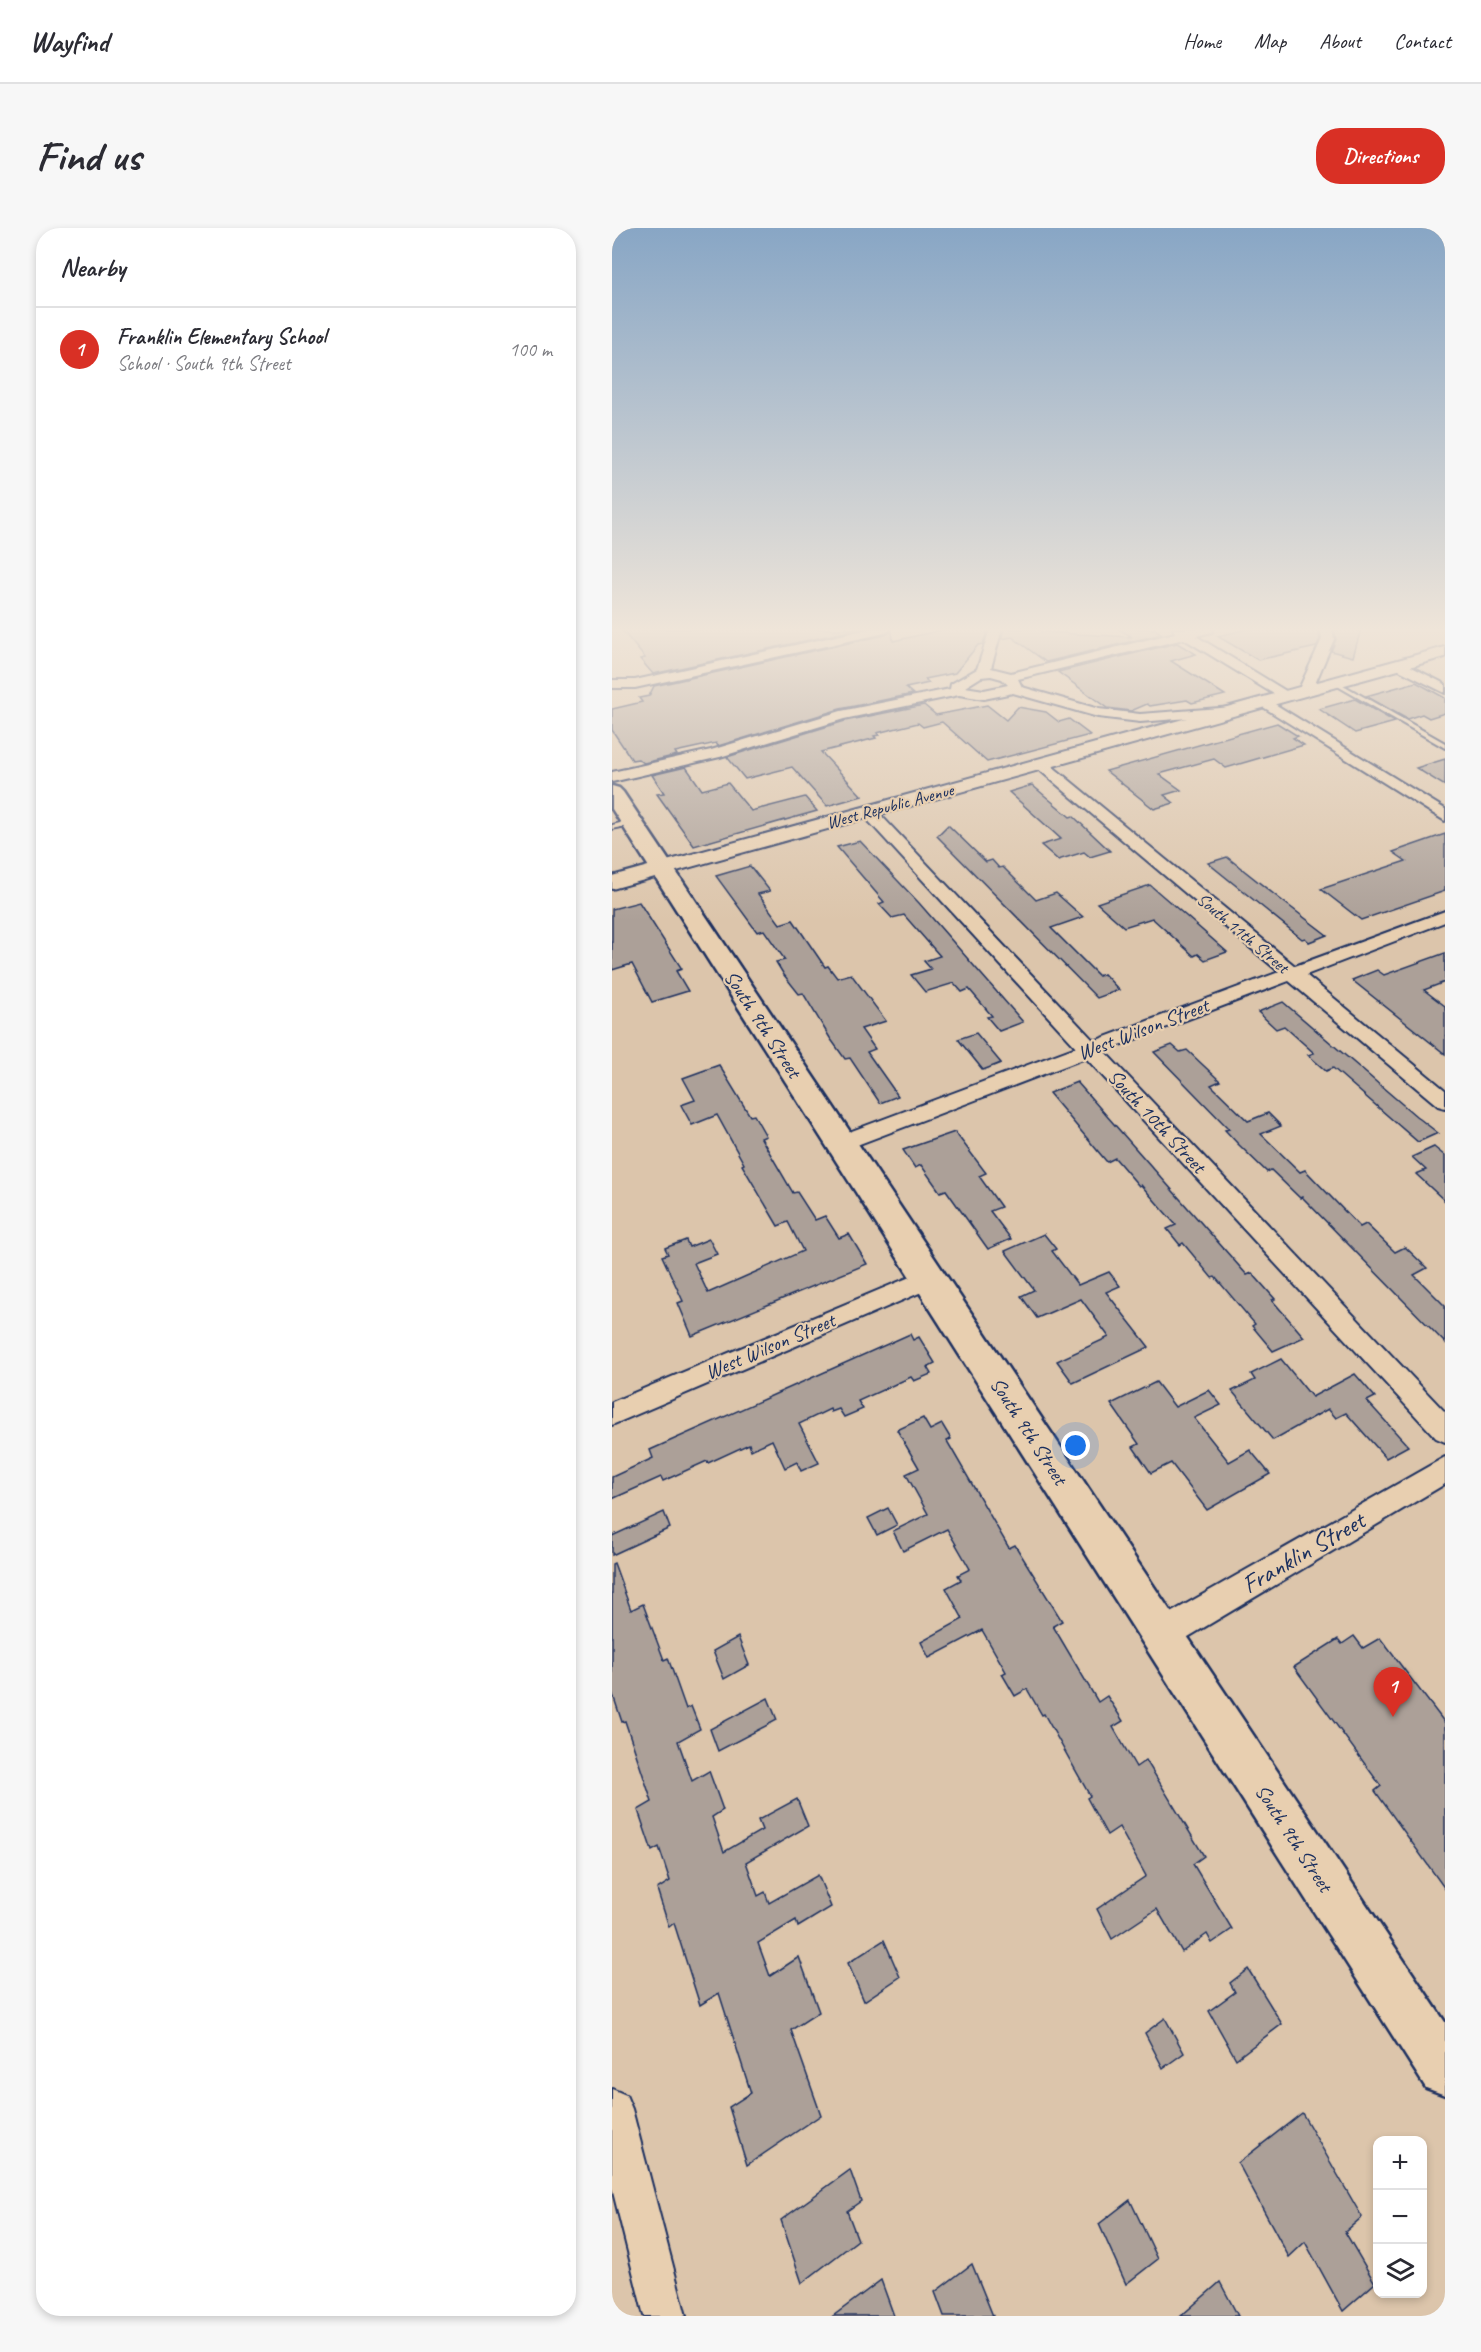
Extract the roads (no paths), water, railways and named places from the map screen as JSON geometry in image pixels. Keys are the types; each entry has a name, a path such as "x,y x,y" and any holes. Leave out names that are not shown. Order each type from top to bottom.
{"main road":[{"name":"South 9th Street","path":"612,792 622,825 662,869 1445,2070"}],"street":[{"path":"612,777 715,754 804,726"},
{"path":"1157,726 1159,732"},
{"name":"West Republic Avenue","path":"612,883 1179,726"},
{"path":"1303,726 1445,816"},
{"name":"South 11th Street","path":"1041,764 1445,1101"},
{"name":"South 10th Street","path":"868,812 1445,1430"},
{"name":"West Wilson Street","path":"841,1143 1445,916"},
{"name":"West Wilson Street","path":"612,1414 929,1278"},
{"name":"Franklin Street","path":"1162,1635 1445,1468"},
{"path":"612,2109 665,2316"}],"lane":[{"path":"1411,726 1445,746"}],"place":[{"name":"Franklin Elementary School","path":"1393,1717"}]}
